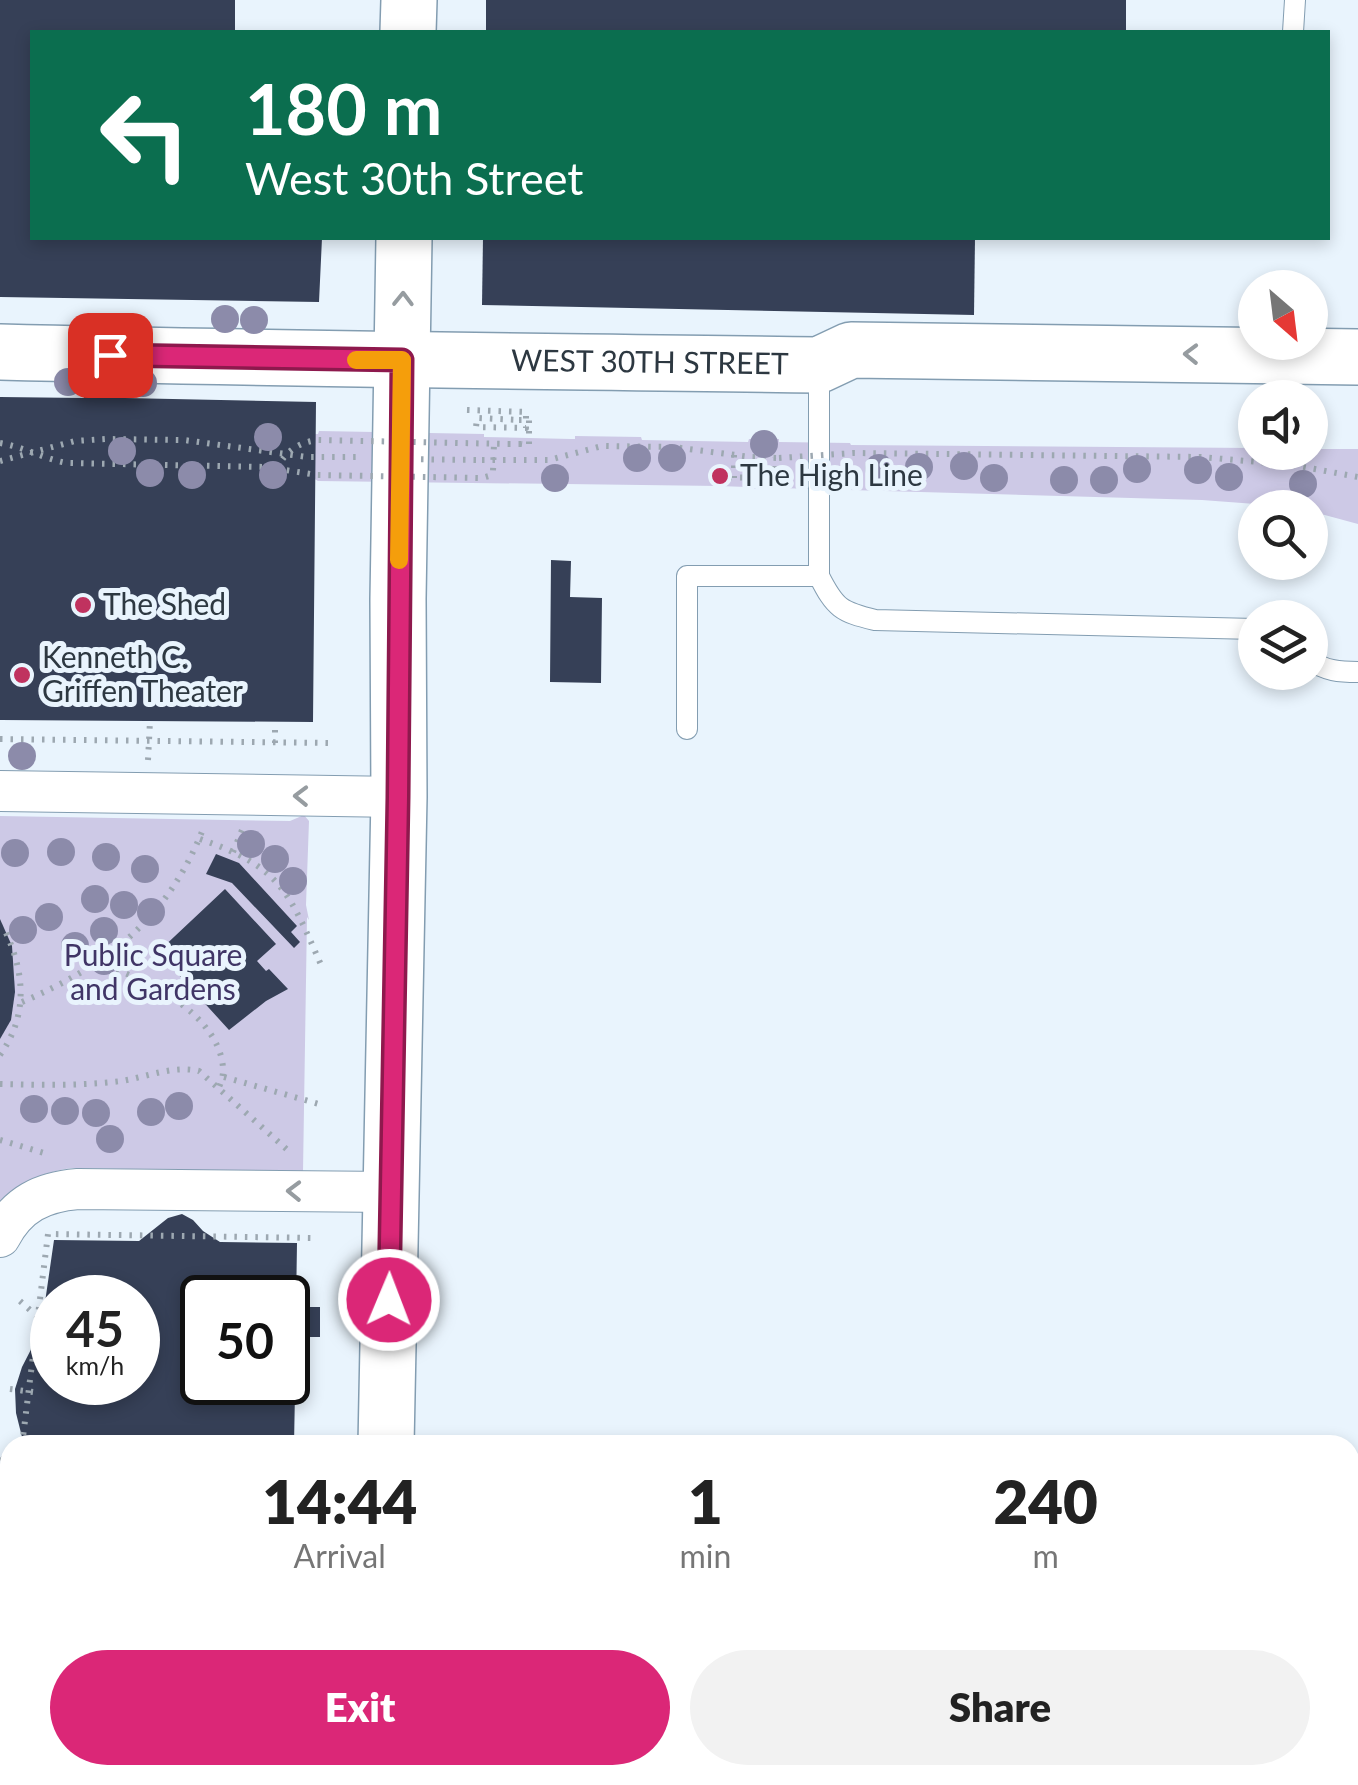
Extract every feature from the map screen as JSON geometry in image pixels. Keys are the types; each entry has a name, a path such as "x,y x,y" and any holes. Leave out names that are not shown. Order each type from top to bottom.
{"main road":[{"path":"408,30 409,0"},
{"path":"386,1435 404,240"},
{"name":"WEST 30TH STREET","path":"0,352 818,365 850,350 1358,358"}],"street":[{"path":"0,791 398,797"},
{"path":"0,1237 30,1200 59,1190 391,1192"}],"lane":[{"path":"1294,30 1295,0"},
{"path":"818,365 819,576 832,602 853,615 875,620 1238,629"},
{"path":"687,729 687,576 819,576"},
{"path":"1328,669 1358,672"}],"path":[{"path":"277,468 286,454 308,441 318,440 528,444 530,420 519,420 477,418 476,426 526,428 526,412 467,410"},
{"path":"0,462 75,441 106,438 184,440 318,456"},
{"path":"0,443 67,463 482,478 493,471 494,443"},
{"path":"400,458 549,460 602,446 685,448 776,458 854,453 1201,458 1294,465 1358,477"},
{"path":"734,455 734,478"},
{"path":"719,478 772,478 776,458"},
{"path":"148,770 150,721"},
{"path":"275,722 275,742"},
{"path":"0,739 328,743"},
{"path":"22,1002 96,963 129,937 179,882 204,828"},
{"path":"200,838 254,862 285,890 322,967"},
{"path":"233,852 238,838"},
{"path":"0,1055 9,1043 22,1002 19,966 6,933"},
{"path":"96,963 157,989 197,1018 219,1050 224,1077 218,1087"},
{"path":"0,1084 122,1081 182,1068 200,1071 300,1162"},
{"path":"224,1077 319,1104"},
{"path":"0,1140 59,1156"},
{"path":"46,1275 48,1234 316,1238"},
{"path":"20,1301 30,1310"},
{"path":"10,1389 30,1391"},
{"path":"24,1435 30,1397"}],"green space":[{"name":"The High Line","path":"319,431 571,439 779,439 851,445 1238,448 1238,470 1328,470 1328,449 1358,449 1358,524 1328,516 1328,490 1238,490 1238,503 719,486 318,481 236,433"},
{"name":"Public Square and Gardens","path":"304,815 309,821 309,920 307,917 303,1172 72,1168 33,1179 0,1201 0,816 290,821"}],"building":[{"path":"0,0 235,0 235,30 30,30 30,240 322,240 319,302 0,297"},
{"path":"486,0 1126,0 1126,30 486,30"},
{"path":"483,240 975,240 974,315 482,305"},
{"path":"84,381 125,383 125,398 316,402 313,722 0,720 0,397 84,398"},
{"path":"551,560 571,561 570,597 602,598 601,683 550,682"},
{"path":"216,854 239,863 297,926 291,932 300,942 294,948 232,883 206,874"},
{"path":"225,889 276,944 257,961 288,989 229,1030 158,952"},
{"path":"0,919 12,946 15,992 11,1020 0,1039"},
{"path":"182,1214 220,1242 297,1243 296,1275 180,1275 180,1405 295,1405 294,1435 22,1435 15,1389 30,1351 30,1405 160,1405 160,1275 49,1275 54,1240 139,1241 168,1218"},
{"path":"310,1307 320,1307 320,1337 310,1337"}],"slow traffic":[{"path":"356,360 402,360 399,560"}],"place":[{"name":"The High Line","path":"720,476"},
{"name":"The Shed","path":"83,605"},
{"name":"Kenneth C. Griffen Theater","path":"22,675"}],"route":[{"path":"110,355 402,360 389,1300"}]}
